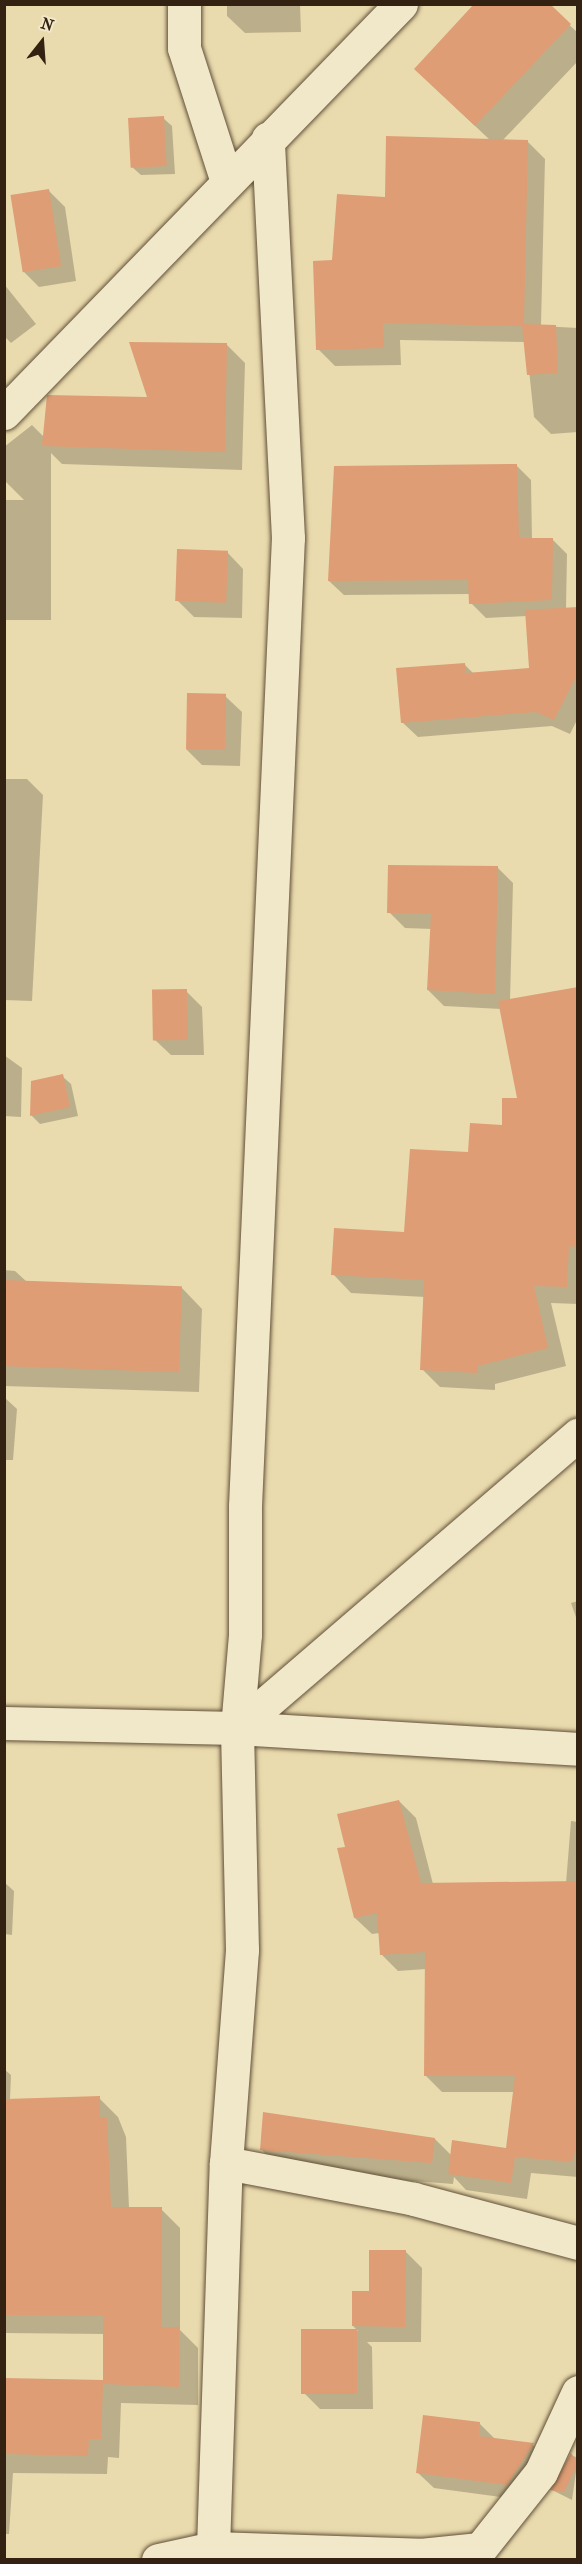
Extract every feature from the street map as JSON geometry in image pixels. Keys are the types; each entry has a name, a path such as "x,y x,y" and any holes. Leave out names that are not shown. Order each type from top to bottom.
{"street":[{"path":"184,4 184,48 227,182"},
{"path":"4,413 400,4"},
{"path":"213,2548 226,2163 242,1950 237,1728 245,1634 246,1494 288,538 268,139"},
{"path":"237,1728 578,1435"},
{"path":"4,1723 237,1728 578,1749"},
{"path":"226,2163 414,2199 578,2243"},
{"path":"158,2559 213,2548 420,2557 480,2549 541,2472 578,2392"}],"building":[{"path":"474,4 550,4 571,24 475,126 414,69"},
{"path":"164,116 167,166 131,168 128,118"},
{"path":"386,136 528,140 524,324 556,325 558,373 527,375 522,326 383,323 384,348 316,350 313,261 332,260 337,194 385,197"},
{"path":"49,189 61,266 23,272 10,195"},
{"path":"129,342 227,343 225,452 42,446 47,395 147,397"},
{"path":"517,464 519,538 553,538 552,600 469,604 468,580 328,581 334,466"},
{"path":"177,549 228,551 226,603 175,601"},
{"path":"578,607 578,673 554,720 536,712 401,723 396,668 465,663 466,673 529,668 525,610"},
{"path":"187,693 226,694 225,750 186,749"},
{"path":"388,865 498,866 495,994 427,990 431,914 387,913"},
{"path":"578,987 578,1247 569,1246 567,1287 534,1286 548,1348 478,1366 478,1373 420,1370 424,1280 331,1275 334,1228 404,1232 410,1149 468,1152 470,1123 502,1125 502,1098 517,1098 498,1001"},
{"path":"187,989 188,1040 153,1041 152,990"},
{"path":"63,1074 70,1107 30,1116 31,1081"},
{"path":"4,1280 182,1286 179,1372 4,1366"},
{"path":"399,1800 421,1883 578,1881 578,2142 572,2162 515,2157 511,2183 448,2174 452,2140 506,2148 515,2076 424,2076 425,1952 380,1955 377,1913 354,1918 337,1848 345,1847 337,1814"},
{"path":"100,2096 100,2117 107,2117 111,2207 162,2207 162,2327 179,2327 179,2387 103,2384 101,2439 89,2439 88,2456 4,2454 4,2378 103,2380 103,2316 4,2315 6,2099"},
{"path":"263,2112 435,2138 432,2163 260,2150"},
{"path":"369,2250 406,2250 405,2327 352,2326 352,2291 369,2291"},
{"path":"301,2329 357,2329 357,2394 301,2394"},
{"path":"423,2415 480,2422 479,2436 534,2443 507,2485 416,2473"},
{"path":"571,2453 578,2463 564,2492 550,2490"}]}
